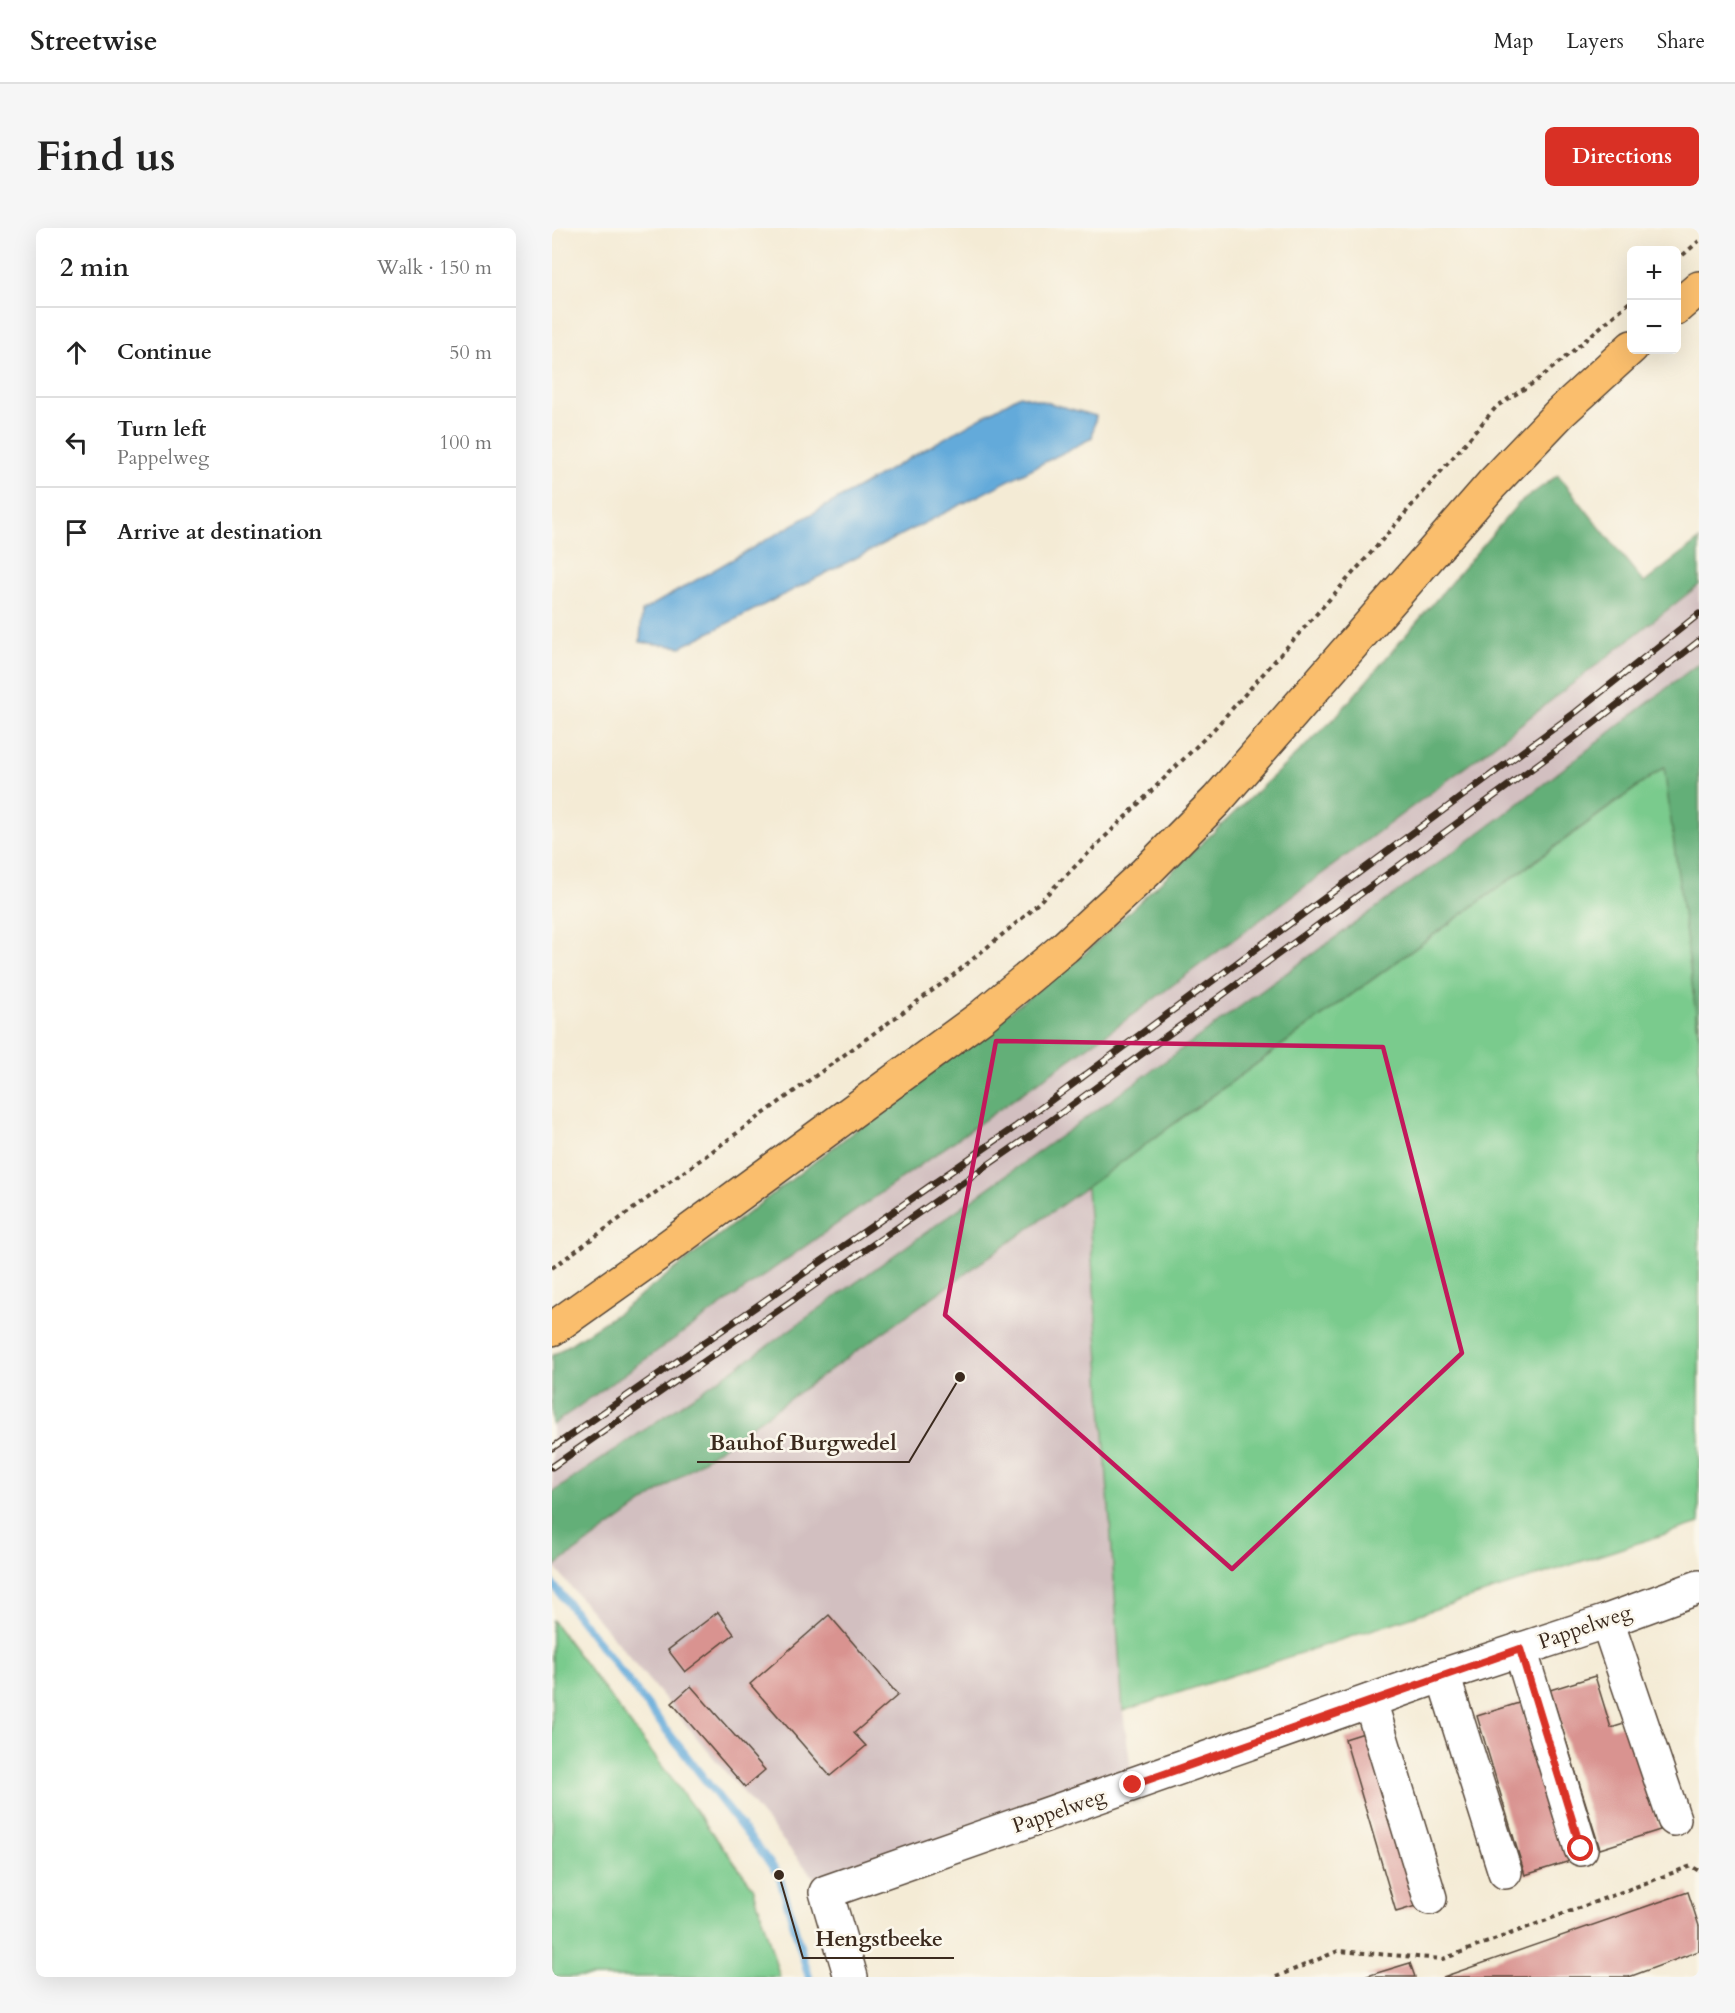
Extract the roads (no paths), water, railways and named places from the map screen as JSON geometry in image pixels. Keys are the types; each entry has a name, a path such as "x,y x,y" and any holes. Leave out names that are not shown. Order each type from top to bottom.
{"main road":[{"path":"1681,304 1699,288"},
{"path":"552,1329 971,1024 1065,947 1145,873 1217,800 1491,484 1561,412 1627,352"}],"street":[{"name":"Pappelweg","path":"851,1977 826,1892 1699,1587"},
{"path":"1607,1621 1674,1819"},
{"path":"1520,1649 1581,1849"},
{"path":"1443,1675 1504,1872"},
{"path":"1370,1701 1430,1898"}],"water":[{"path":"1020,395 1096,416 1092,438 681,647 640,642 642,611"}],"waterway":[{"path":"552,1583 779,1875 809,1977"}],"railway":[{"path":"552,1448 1015,1127 1576,712 1699,614"},
{"path":"552,1467 1031,1135 1590,726 1699,641"}],"place":[{"name":"Bauhof Burgwedel","path":"960,1377"},
{"name":"Hengstbeeke","path":"779,1875"}]}
